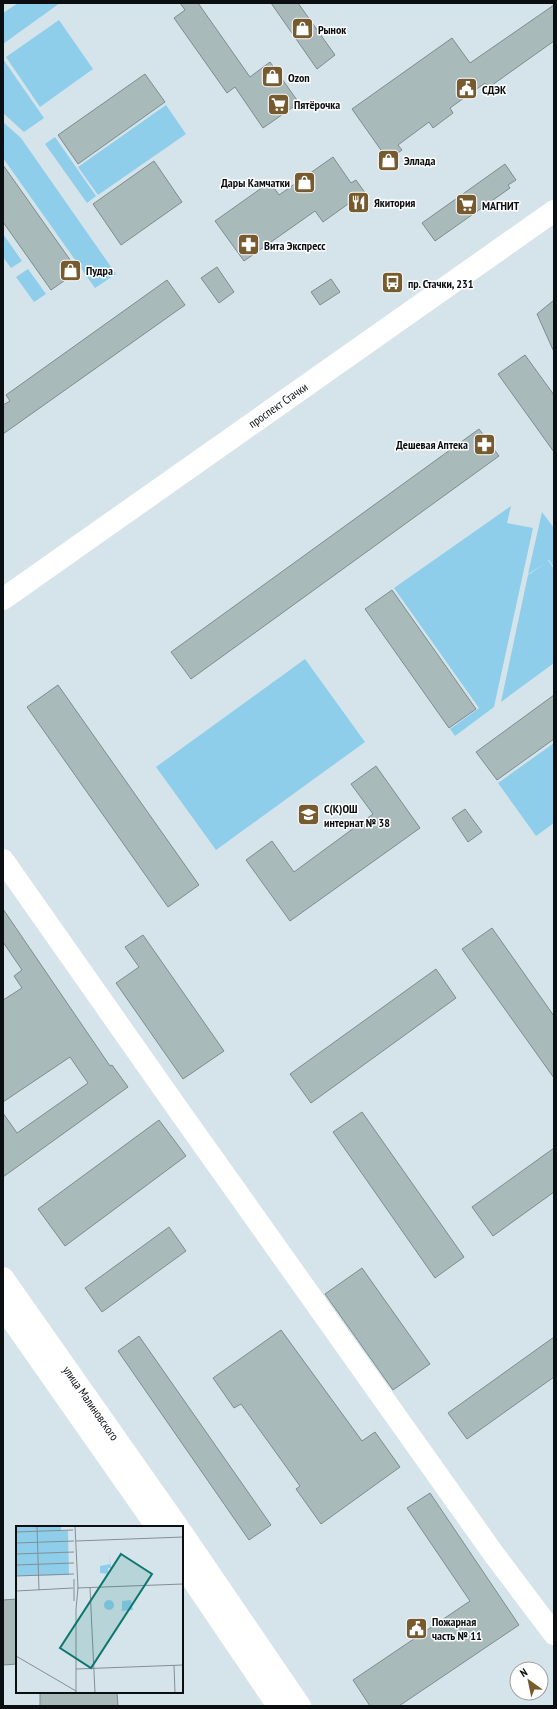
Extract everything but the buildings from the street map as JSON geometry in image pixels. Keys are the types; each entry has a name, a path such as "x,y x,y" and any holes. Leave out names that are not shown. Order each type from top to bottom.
{"main road":[{"name":"проспект Стачки","path":"3,599 554,211"},
{"path":"3,860 179,1112 488,1546 554,1634"},
{"name":"улица Малиновского","path":"3,1278 177,1526"},
{"name":"улица Малиновского","path":"3,1307 156,1526"},
{"path":"183,1534 300,1706"},
{"path":"183,1565 278,1706"}],"shaded area":[{"path":"18,3 60,3 3,44 3,13"},
{"path":"59,20 93,69 40,107 6,57"},
{"path":"3,59 44,118 24,132 3,113"},
{"path":"166,105 186,134 98,195 78,167"},
{"path":"3,122 21,138 116,274 95,288 3,158"},
{"path":"55,137 96,196 87,203 45,144"},
{"path":"3,234 22,261 11,268 3,257"},
{"path":"28,269 46,294 34,302 16,277"},
{"path":"511,506 507,523 533,528 494,707 455,736 450,729 479,708 394,588"},
{"path":"542,512 554,528 554,567 548,560 554,569 554,575 552,577 554,576 554,663 501,702 528,575 544,564 528,574"},
{"path":"305,659 365,742 216,850 156,767"},
{"path":"554,743 554,823 536,836 498,783"}],"place":[{"name":"Рынок","path":"303,29"},
{"name":"Ozon","path":"273,77"},
{"name":"СДЭК","path":"466,89"},
{"name":"Пятёрочка","path":"279,104"},
{"name":"Эллада","path":"388,160"},
{"name":"Дары Камчатки","path":"305,182"},
{"name":"Якитория","path":"359,202"},
{"name":"МАГНИТ","path":"466,205"},
{"name":"Вита Экспресс","path":"248,245"},
{"name":"Пудра","path":"71,270"},
{"name":"пр. Стачки, 231","path":"393,283"},
{"name":"Дешевая Аптека","path":"484,444"},
{"name":"С(К)ОШ интернат № 38","path":"309,815"},
{"name":"Пожарная часть № 11","path":"417,1628"}]}
